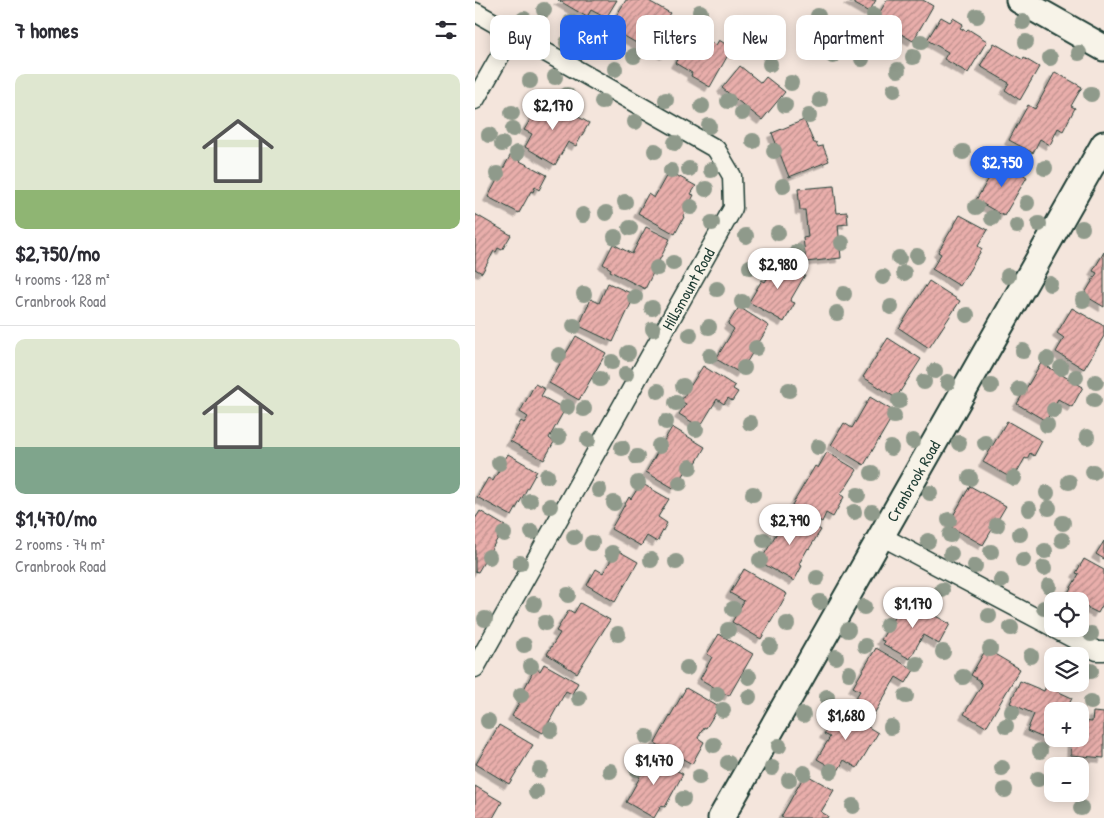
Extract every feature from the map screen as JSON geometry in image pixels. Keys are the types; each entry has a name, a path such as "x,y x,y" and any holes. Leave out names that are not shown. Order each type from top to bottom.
{"street":[{"path":"1019,0 1104,48"},
{"name":"Hillsmount Road","path":"475,12 490,20"},
{"name":"Hillsmount Road","path":"475,668 733,208 732,176 716,149 550,54"},
{"path":"475,100 498,60"},
{"name":"Cranbrook Road","path":"721,818 1104,144"},
{"path":"881,536 1044,623"},
{"path":"1071,637 1097,651 1104,651"}],"building":[{"path":"558,0 617,0 608,15 600,15 591,10 588,15 584,15"},
{"path":"626,0 647,0 670,13 669,15 636,15 636,43 626,37 626,15 617,15"},
{"path":"848,0 876,0 869,12"},
{"path":"887,0 923,0 933,6 913,41 902,34 902,15 878,15"},
{"path":"941,17 950,22 953,18 963,24 960,28 966,31 968,29 987,41 968,73 944,59 948,52 927,40"},
{"path":"719,40 724,43 725,60 710,87 691,76 692,73 675,63 677,60 714,60 714,44 716,45"},
{"path":"994,43 1039,67 1020,100 1005,90 1009,83 980,66"},
{"path":"740,66 761,83 766,77 785,92 762,120 722,88"},
{"path":"1055,72 1082,87 1071,106 1075,108 1063,131 1058,128 1050,145 1040,139 1033,153 1009,140 1028,105 1035,109"},
{"path":"544,97 589,123 576,146 568,142 555,165 525,147 532,134 524,130"},
{"path":"804,120 814,143 818,147 823,146 829,161 789,177 772,133"},
{"path":"510,156 547,175 539,190 535,187 533,192 531,191 519,213 488,197"},
{"path":"1000,160 1027,177 1004,216 976,200"},
{"path":"669,171 696,186 691,194 694,195 675,234 638,213 648,194 654,198"},
{"path":"834,186 837,213 847,212 848,224 838,225 841,258 806,262 803,238 808,237 805,210 800,210 798,189"},
{"path":"475,214 511,235 502,250 498,248 496,252 494,251 482,273 475,269"},
{"path":"960,215 988,230 978,246 982,249 960,286 932,269 941,254 938,252"},
{"path":"646,227 670,239 645,289 610,271 611,269 603,264 613,244 632,254"},
{"path":"1104,252 1104,307 1084,295 1097,273 1093,271"},
{"path":"773,256 805,275 790,301 795,303 784,322 749,302 762,280 765,282 771,273 765,270"},
{"path":"929,281 960,301 929,348 899,328"},
{"path":"608,283 635,295 613,342 579,326 591,299 599,303"},
{"path":"739,307 769,326 740,373 716,359 734,329 728,324"},
{"path":"1072,308 1104,326 1104,336 1084,369 1056,352 1064,338 1057,333"},
{"path":"576,336 606,353 579,400 549,383"},
{"path":"888,338 921,359 896,398 863,377"},
{"path":"1041,363 1083,387 1072,407 1058,399 1046,421 1017,404"},
{"path":"703,366 735,386 733,389 738,392 732,401 728,398 724,404 717,399 700,427 679,414 686,404 681,401"},
{"path":"535,384 545,389 541,396 565,409 549,438 554,442 544,460 510,441 521,421 524,423 528,417 520,412"},
{"path":"870,397 895,412 864,465 831,445 844,423 852,428"},
{"path":"1007,421 1042,441 1034,456 1030,453 1027,459 1025,458 1013,479 983,462"},
{"path":"672,427 705,447 695,465 691,463 675,489 646,472"},
{"path":"827,452 857,470 840,494 844,497 833,517 826,513 822,522 792,505 815,466 818,468"},
{"path":"508,454 537,471 512,516 477,497 488,478 493,481"},
{"path":"641,483 669,499 658,517 667,523 657,542 647,536 641,546 611,529 629,497 631,499"},
{"path":"970,486 1006,506 983,545 951,527 953,525 949,523"},
{"path":"480,511 505,526 478,572 475,571 475,519"},
{"path":"789,512 821,530 799,564 802,566 794,581 760,562"},
{"path":"1104,541 1104,559 1096,554"},
{"path":"617,550 638,562 615,602 587,585 596,569 603,573"},
{"path":"1084,559 1104,570 1104,602 1098,613 1089,608 1089,592 1068,592 1079,574 1076,573"},
{"path":"744,569 787,594 761,639 732,622 744,601 730,593"},
{"path":"905,599 950,624 939,644 923,635 910,659 883,644 884,641 881,640"},
{"path":"580,603 610,620 577,673 547,654 560,633 556,631 569,610 574,613"},
{"path":"719,634 753,654 729,696 700,679 712,657 707,654"},
{"path":"876,648 914,670 906,683 896,677 871,719 850,707 860,691 853,687"},
{"path":"986,649 1020,669 986,727 964,714 982,685 979,680 971,675"},
{"path":"544,664 578,683 572,694 566,691 543,733 512,716 535,668 540,671"},
{"path":"1020,681 1044,692 1059,692 1072,698 1070,702 1044,702 1044,738 1027,731 1034,714 1010,703"},
{"path":"686,688 719,707 698,738 704,742 692,764 655,743"},
{"path":"839,709 878,733 857,768 844,760 838,771 817,759 830,737 824,734"},
{"path":"1093,712 1104,713 1104,758 1071,755 1072,747 1089,747 1089,722 1092,722"},
{"path":"499,725 533,745 509,784 476,764"},
{"path":"648,754 683,774 665,807 661,806 654,818 626,802 640,777 636,775"},
{"path":"805,774 834,790 821,812 828,816 827,818 781,817"},
{"path":"475,786 502,802 493,818 475,818"}]}
